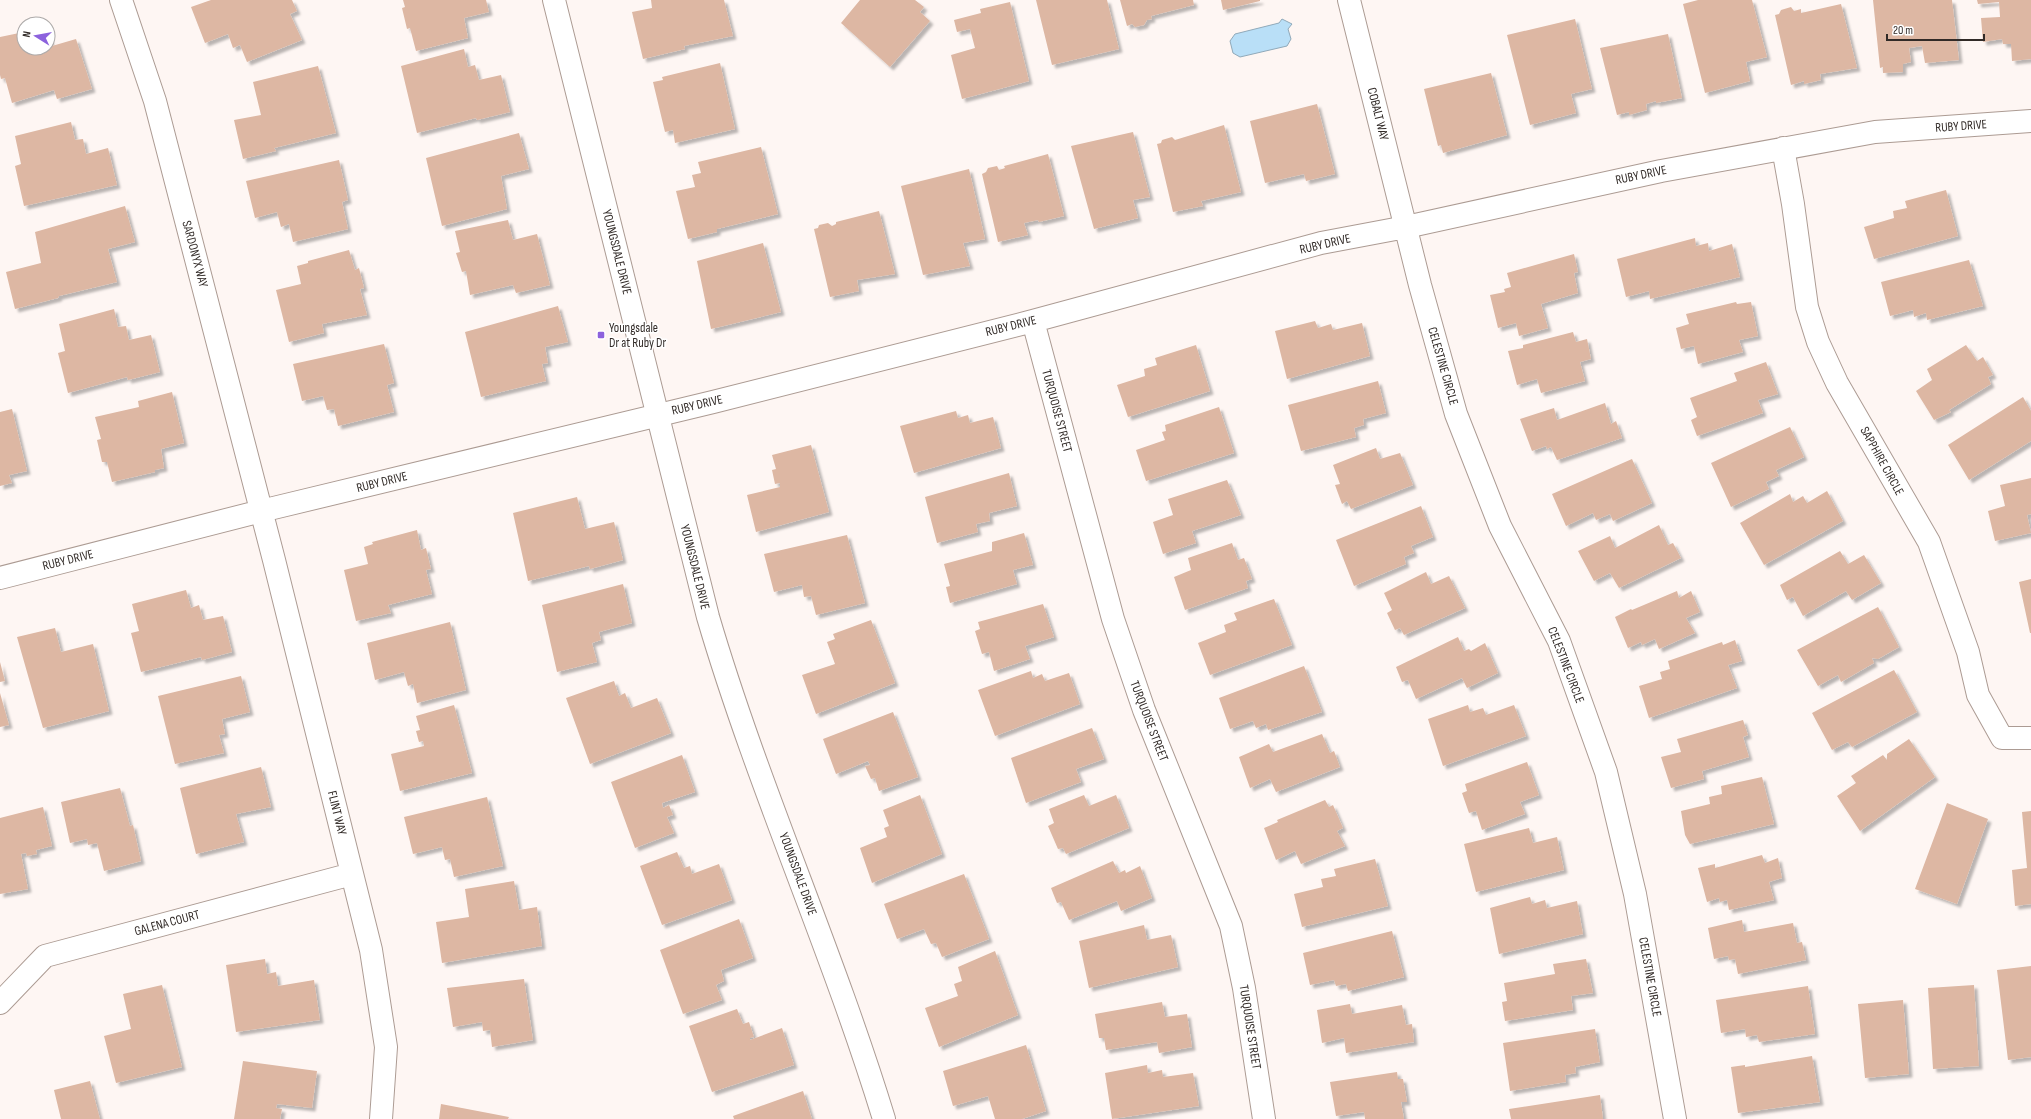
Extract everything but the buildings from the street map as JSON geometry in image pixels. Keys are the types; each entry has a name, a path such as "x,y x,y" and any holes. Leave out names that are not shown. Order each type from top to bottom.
{"street":[{"name":"SARDONYX WAY","path":"121,0 155,100 261,511"},
{"name":"YOUNGSDALE DRIVE","path":"554,0 708,617 724,673 862,1046 884,1119"},
{"name":"COBALT WAY","path":"1349,0 1406,227"},
{"name":"RUBY DRIVE","path":"0,578 261,511 1033,321 1321,243 1406,227 1661,171 1875,132 2031,121"},
{"name":"SAPPHIRE CIRCLE","path":"1783,148 1793,204 1807,307 1818,342 1837,383 1929,542 1968,652 1978,695 2002,738 2031,738"},
{"name":"CELESTINE CIRCLE","path":"1406,227 1420,285 1456,414 1500,526 1559,641 1606,772 1634,894 1675,1119"},
{"name":"TURQUOISE STREET","path":"1033,321 1114,619 1144,710 1231,926 1244,988 1264,1119"},
{"name":"FLINT WAY","path":"261,511 372,950 386,1048 381,1119"},
{"name":"GALENA COURT","path":"0,1003 45,956 352,874"}],"water":[{"path":"1282,19 1292,24 1288,29 1291,39 1287,46 1240,57 1233,53 1230,41 1235,34 1279,23"}],"place":[{"name":"Youngsdale Dr at Ruby Dr","path":"601,335"}]}
